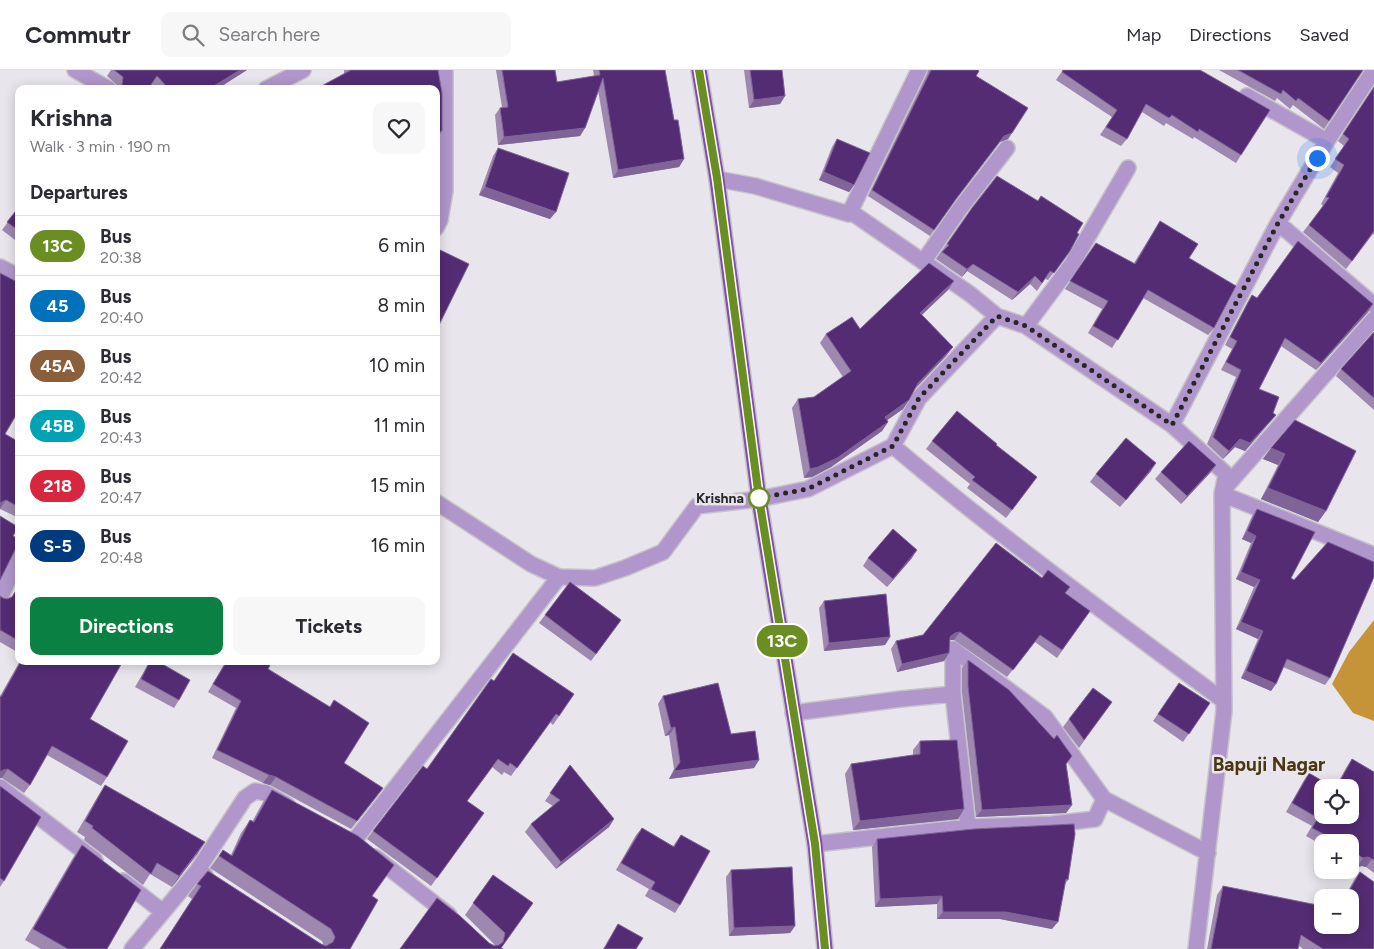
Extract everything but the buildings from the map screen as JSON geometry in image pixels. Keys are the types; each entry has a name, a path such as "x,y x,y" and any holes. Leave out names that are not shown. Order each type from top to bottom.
{"main road":[{"path":"700,70 717,178 759,498 815,844 825,949"}],"street":[{"path":"75,70 102,85"},
{"path":"274,85 303,70"},
{"path":"440,220 445,190 445,70"},
{"path":"849,214 918,70"},
{"path":"1172,425 1278,223 1327,141 1373,73"},
{"path":"1234,89 1327,141"},
{"path":"923,262 1007,148"},
{"path":"1026,326 1072,264 1128,168"},
{"path":"717,178 755,186 849,214 852,212 970,294 997,316 1026,326 1172,425 1226,474 1222,492 1224,700 1196,949"},
{"path":"1278,223 1374,305"},
{"path":"0,267 15,276"},
{"path":"440,505 531,564 559,577 595,578 625,568 663,552 697,506 808,489 893,446 919,398 997,316"},
{"path":"1222,492 1374,319"},
{"path":"893,446 991,527 1076,592 1224,700"},
{"path":"1222,492 1374,555"},
{"path":"0,598 15,565"},
{"path":"457,922 349,839 559,577"},
{"path":"968,828 953,694 953,650 1045,717 1104,799 1208,853"},
{"path":"793,712 953,694"},
{"path":"0,786 163,912"},
{"path":"132,949 198,871 245,798 255,791 266,793 301,812"},
{"path":"815,844 968,828 1052,824 1094,818 1104,799"},
{"path":"198,871 213,881"}],"shaded area":[{"path":"1374,620 1374,721 1353,713 1332,684 1349,652"}],"bus line":[{"name":"13C","path":"699,70 717,178 759,498 815,844 825,949"}],"place":[{"name":"Krishna","path":"759,498"}],"district":[{"name":"Bapuji Nagar","path":"1269,764"}],"route":[{"path":"759,498 808,489 893,446 919,398 997,316 1026,326 1172,425 1278,223 1317,158"}]}
